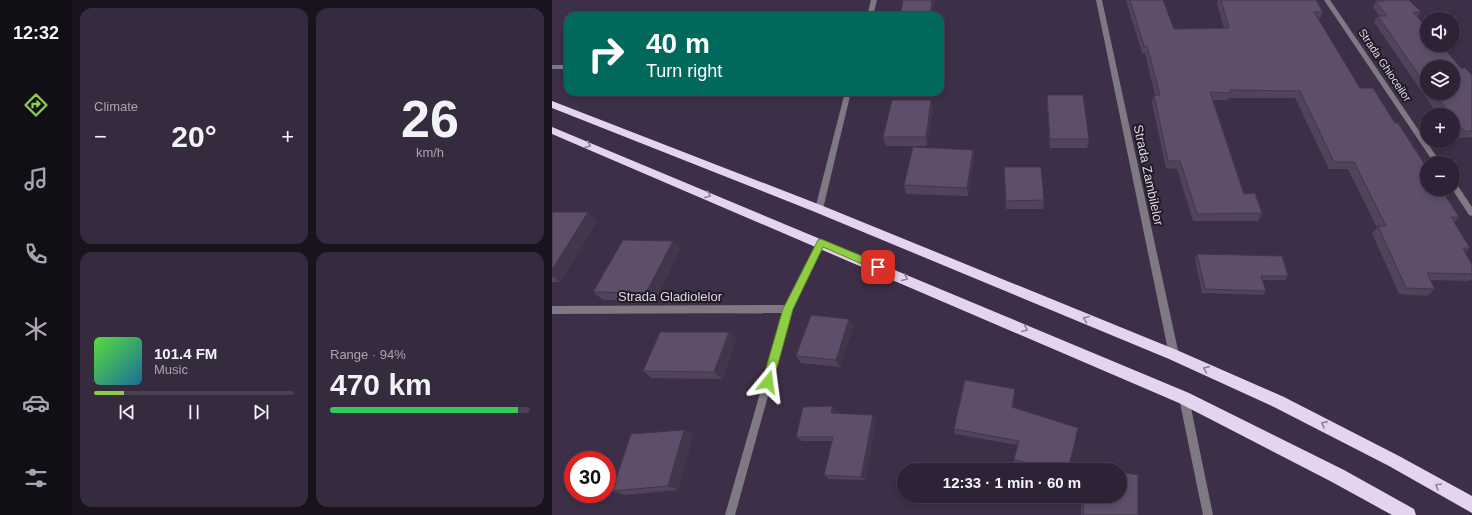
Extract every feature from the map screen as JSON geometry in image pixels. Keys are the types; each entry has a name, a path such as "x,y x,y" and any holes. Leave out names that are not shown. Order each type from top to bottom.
{"highway":[{"path":"552,104 818,209 1174,356 1279,402 1394,461 1472,505"},
{"path":"552,130 1184,398 1338,476 1408,515"}],"street":[{"path":"871,12 874,0"},
{"name":"Strada Zambilelor","path":"1099,0 1174,356"},
{"name":"Strada Ghioceilor","path":"1327,0 1433,156"},
{"path":"552,67 564,67"},
{"path":"818,209 847,96"},
{"path":"1460,195 1472,213"},
{"path":"730,515 788,309 821,243"},
{"name":"Strada Gladiolelor","path":"552,310 788,309"},
{"path":"1184,398 1208,515"}],"building":[{"path":"903,0 932,0 930,12 901,12"},
{"path":"1130,0 1163,0 1174,29 1229,28 1221,0 1316,0 1323,12 1314,12 1360,88 1373,88 1395,123 1398,123 1420,157 1420,196 1446,196 1459,217 1451,217 1470,248 1463,248 1472,265 1472,274 1427,273 1435,289 1406,288 1378,226 1386,226 1354,162 1334,162 1300,91 1230,90 1231,93 1210,92 1244,194 1255,193 1262,213 1197,214 1180,161 1168,161 1154,95 1160,95 1147,46 1144,46"},
{"path":"1384,0 1409,0 1421,12 1413,12 1420,20 1420,52 1447,52 1454,60 1420,60 1420,77 1378,16 1387,16 1376,1 1385,1"},
{"path":"1460,67 1465,68 1472,75 1472,131 1464,131 1460,126 1460,108 1446,108 1441,102 1438,102 1436,100 1460,100"},
{"path":"1047,95 1083,95 1089,139 1050,139"},
{"path":"892,100 931,100 926,137 883,137"},
{"path":"913,147 973,150 967,188 904,185"},
{"path":"1004,167 1041,167 1044,200 1006,201"},
{"path":"552,212 588,212 552,270"},
{"path":"623,240 673,241 646,293 593,292"},
{"path":"1197,254 1282,256 1288,276 1261,276 1266,291 1205,289"},
{"path":"811,315 849,319 836,360 796,356"},
{"path":"660,332 729,332 714,372 643,371"},
{"path":"965,380 1015,389 1012,407 1078,428 1070,463 1026,463 1014,459 1019,441 954,429"},
{"path":"832,406 831,413 873,415 861,477 824,475 833,437 796,437 803,407"},
{"path":"684,430 668,486 616,491 616,479 631,434"},
{"path":"1127,473 1138,475 1138,515 1083,515 1084,503 1127,503"}],"route":[{"path":"768,382 788,309 821,243 878,267"}]}
